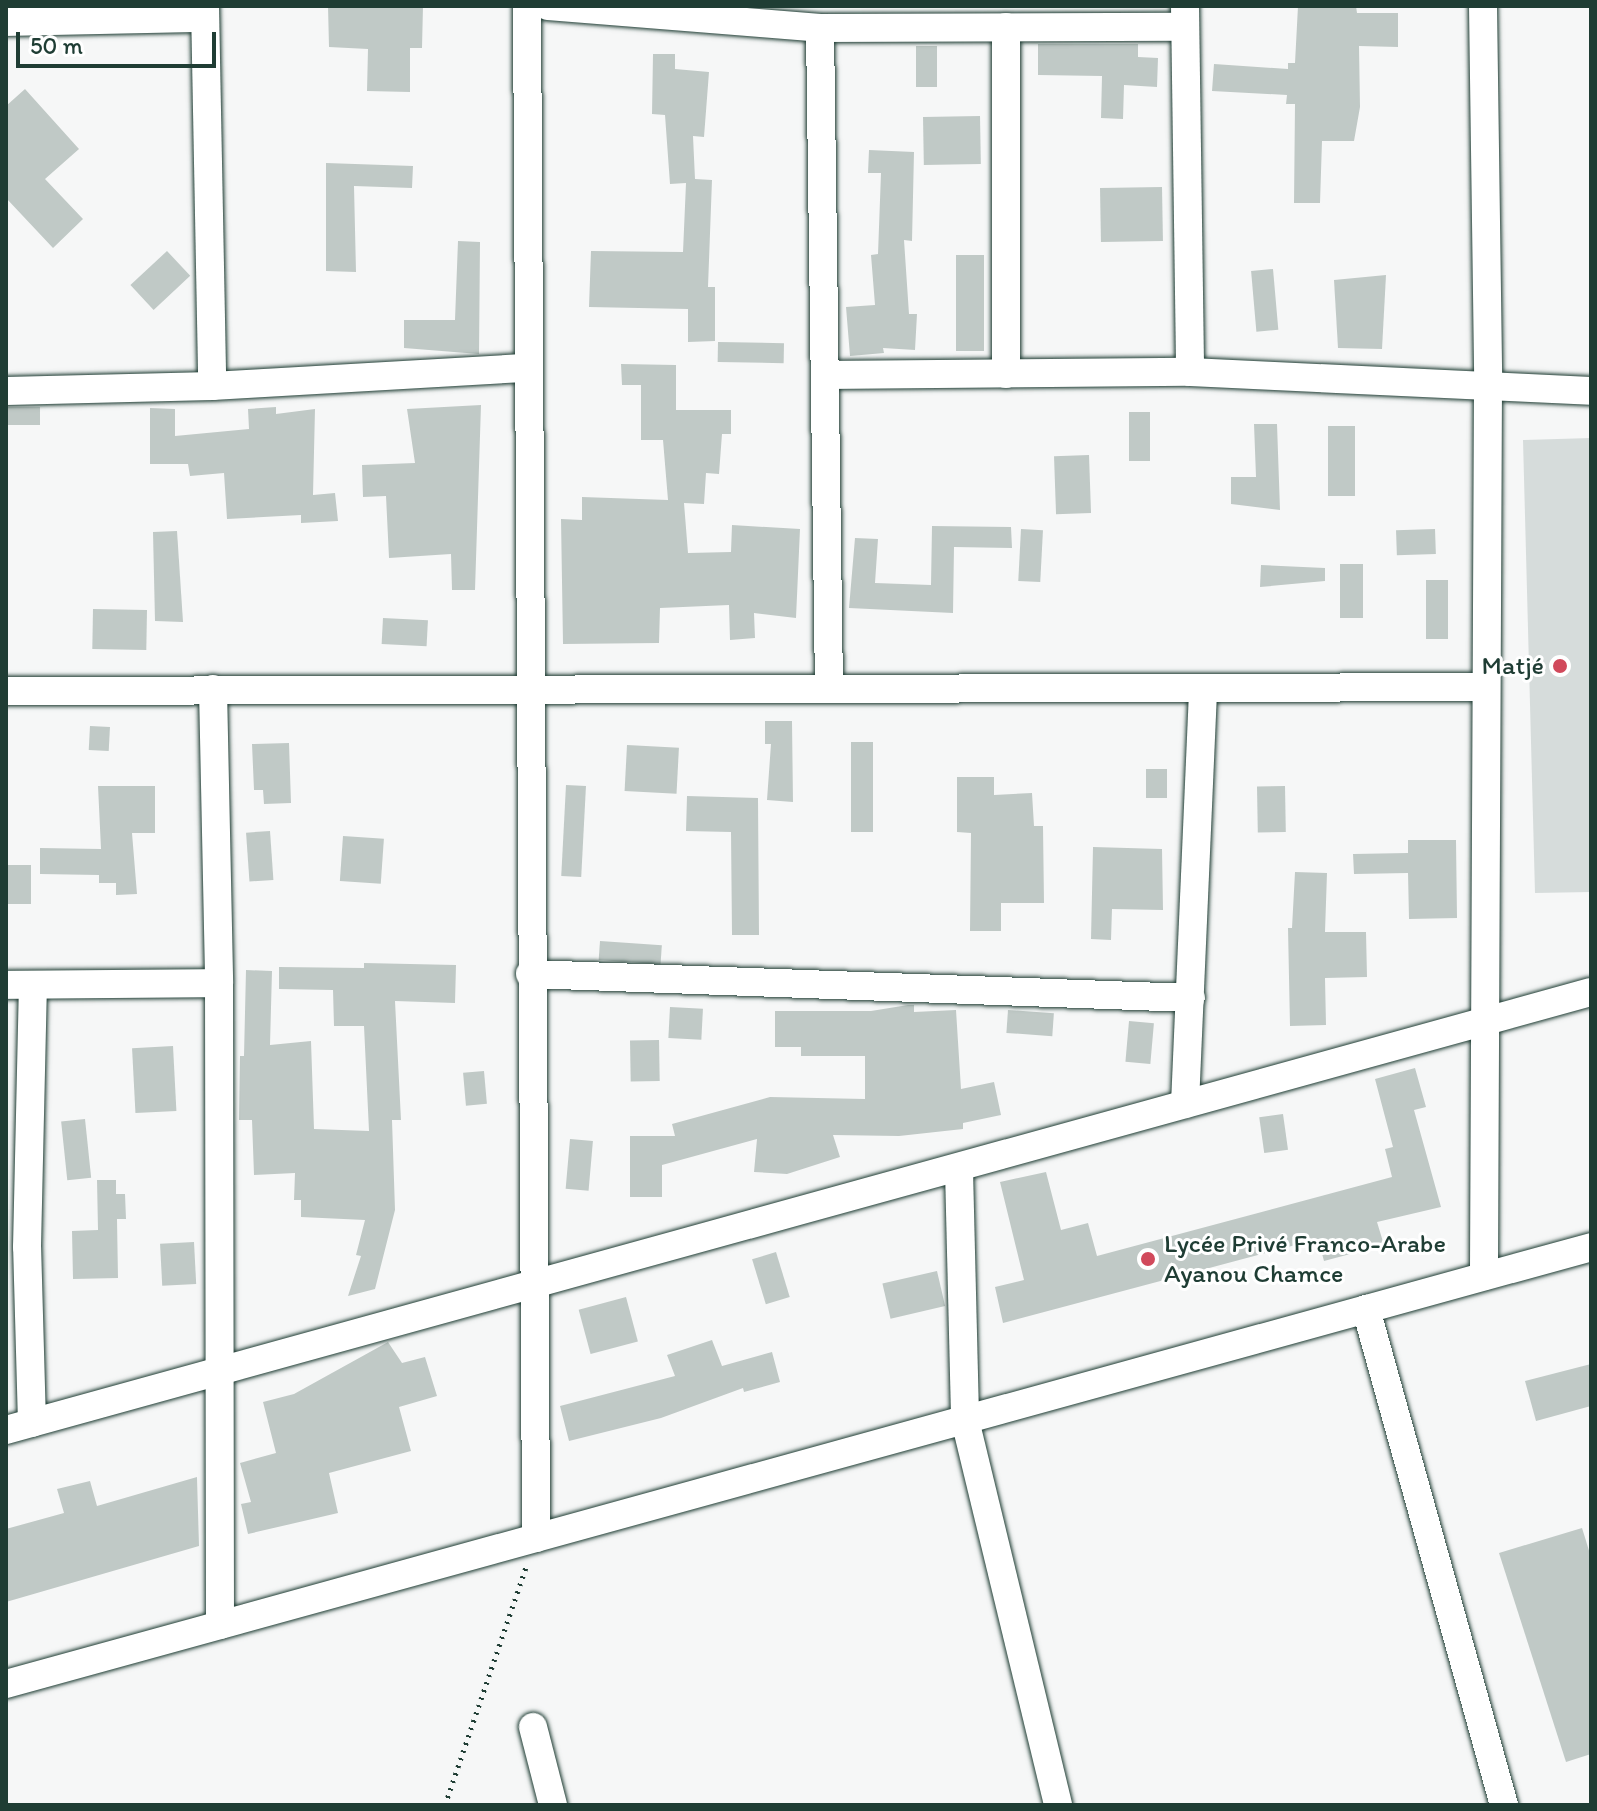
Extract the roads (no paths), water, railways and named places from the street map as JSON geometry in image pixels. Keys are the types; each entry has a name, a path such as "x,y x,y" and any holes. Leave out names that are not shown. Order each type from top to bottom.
{"street":[{"path":"527,6 530,974 536,1538"},
{"path":"548,6 820,28 1006,27 1185,16 1190,372"},
{"path":"1483,6 1488,386 1484,1276"},
{"path":"6,22 205,12 212,386"},
{"path":"1006,27 1006,374"},
{"path":"820,28 829,688"},
{"path":"6,391 212,386 527,368"},
{"path":"825,375 1190,372 1591,391"},
{"path":"6,691 1486,687"},
{"path":"1185,1104 1203,688"},
{"path":"213,689 219,983 220,1625"},
{"path":"530,974 1191,998"},
{"path":"219,983 19,985 27,1247 19,1426 959,1170 1591,992"},
{"path":"959,1170 965,1420 1058,1805"},
{"path":"6,1684 1591,1247"},
{"path":"1366,1309 1504,1805"},
{"path":"533,1727 553,1805"}],"place":[{"name":"Matjé","path":"1560,666"},
{"name":"Lycée Privé Franco-Arabe Ayanou Chamce","path":"1148,1259"}]}
